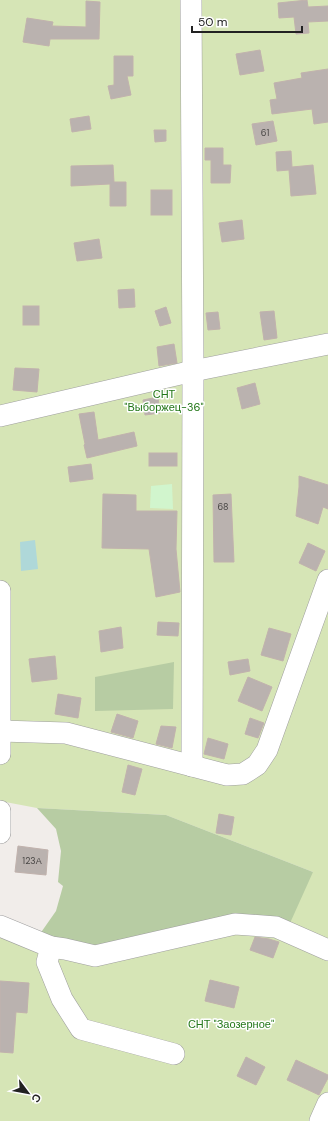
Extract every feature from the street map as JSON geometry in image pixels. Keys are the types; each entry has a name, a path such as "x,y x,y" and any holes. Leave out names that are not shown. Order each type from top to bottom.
{"street":[{"path":"191,0 193,371 192,766"},
{"path":"0,416 193,371 328,344"},
{"path":"1,731 66,733 227,775 243,774 257,765 267,750 328,580"},
{"path":"0,591 0,754"},
{"path":"0,812 0,833"},
{"path":"0,926 51,947 95,956 235,924 276,927 328,950"},
{"path":"51,947 47,962 62,999 81,1029 174,1054"},
{"path":"320,1121 328,1103"}],"green space":[{"name":"СНТ \"Выборжец-36\"","path":"0,0 328,0 328,1121 0,1121 0,926 51,947 313,872 166,815 37,808 0,801"},
{"path":"172,484 173,509 150,508 151,486"},
{"path":"174,662 173,709 95,711 95,677"},
{"path":"37,808 166,815 313,872 286,932 276,927 95,956 35,941 56,911 63,886 58,882 61,851 56,829"}],"water":[{"path":"35,540 38,569 21,571 20,542"}],"building":[{"path":"307,0 308,7 328,6 328,21 308,22 309,33 296,34 294,17 279,18 278,3"},
{"path":"86,1 100,2 99,39 50,39 49,46 23,42 27,18 53,22 52,26 86,27"},
{"path":"260,50 264,71 240,75 236,54"},
{"path":"114,56 133,56 133,76 127,76 131,95 111,99 108,86 114,85"},
{"path":"328,69 328,122 314,124 312,109 272,114 270,100 277,99 274,83 302,78 301,73"},
{"path":"89,116 91,129 72,132 70,119"},
{"path":"273,121 277,141 256,145 252,124"},
{"path":"154,130 166,130 166,141 155,142"},
{"path":"205,148 223,148 223,165 231,165 230,183 211,183 211,160 205,160"},
{"path":"291,151 292,167 313,165 316,194 291,196 289,170 277,171 276,152"},
{"path":"113,165 114,182 126,182 126,206 110,206 110,184 71,186 71,166"},
{"path":"151,190 172,190 172,215 151,215"},
{"path":"242,220 244,239 222,242 219,223"},
{"path":"99,239 102,258 77,261 74,243"},
{"path":"134,289 135,307 119,308 118,290"},
{"path":"23,306 39,306 39,325 23,325"},
{"path":"166,307 171,323 160,326 155,311"},
{"path":"274,311 277,338 264,340 260,312"},
{"path":"218,312 220,329 208,330 206,313"},
{"path":"174,344 177,363 159,366 157,347"},
{"path":"15,368 39,369 37,392 13,390"},
{"path":"255,383 260,404 242,409 237,388"},
{"path":"158,397 160,413 145,415 143,400"},
{"path":"94,412 98,440 134,432 137,446 87,458 79,414"},
{"path":"149,453 177,453 177,466 149,466"},
{"path":"91,464 93,479 70,482 68,467"},
{"path":"299,476 328,485 328,509 323,507 318,524 296,516"},
{"path":"103,494 136,495 136,511 177,511 176,549 180,592 156,597 149,549 102,548"},
{"path":"231,494 234,562 214,562 213,495"},
{"path":"308,543 325,551 316,571 299,563"},
{"path":"158,622 179,623 178,636 157,635"},
{"path":"121,627 123,648 101,652 99,631"},
{"path":"269,628 291,634 283,661 261,655"},
{"path":"55,656 57,679 32,682 29,659"},
{"path":"248,659 250,671 230,675 228,662"},
{"path":"248,677 272,687 262,711 238,701"},
{"path":"58,694 81,698 78,718 55,714"},
{"path":"117,714 138,721 133,738 111,732"},
{"path":"250,718 264,723 258,738 245,734"},
{"path":"161,726 176,727 172,748 156,744"},
{"path":"208,738 228,744 224,759 204,754"},
{"path":"128,765 142,769 135,795 122,792"},
{"path":"219,814 234,817 231,835 216,833"},
{"path":"18,846 48,850 46,875 15,872"},
{"path":"255,937 279,942 273,958 250,950"},
{"path":"210,980 239,987 234,1008 205,1001"},
{"path":"0,981 29,983 27,1013 16,1012 13,1053 0,1052"},
{"path":"246,1057 265,1067 256,1085 237,1076"},
{"path":"296,1060 328,1075 328,1078 319,1095 287,1080"}],"park label":[{"name":"СНТ \"Заозерное\"","path":"231,1024"}]}
